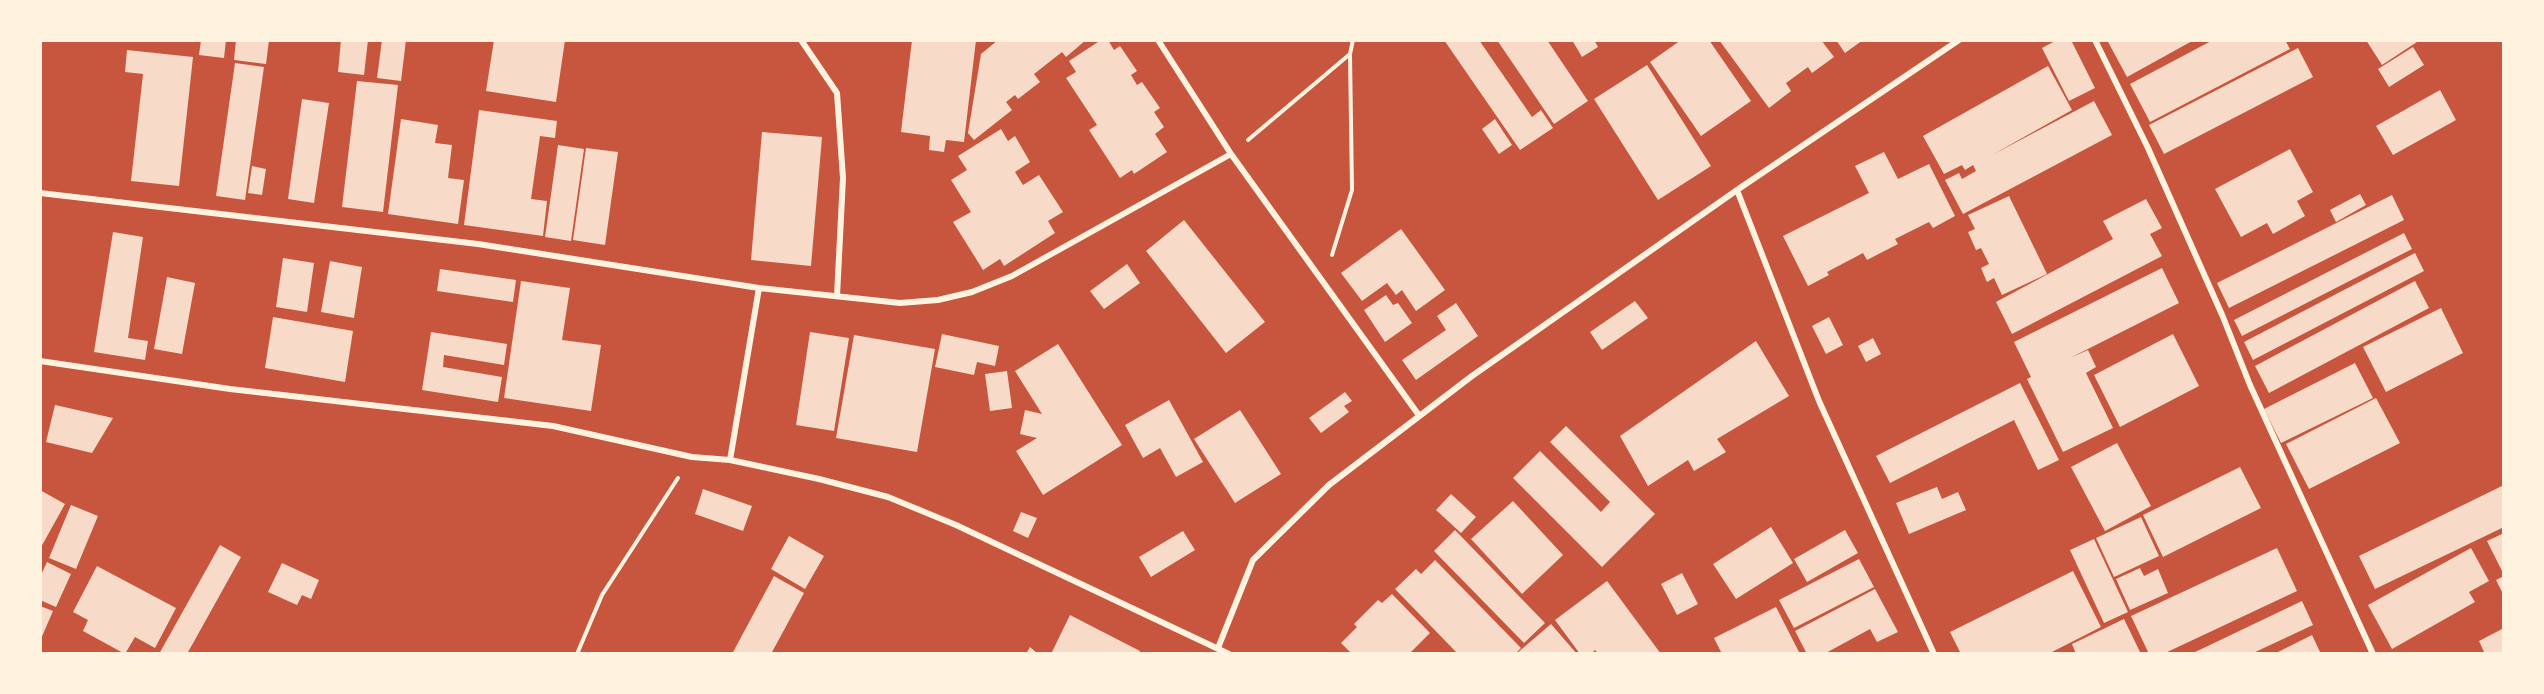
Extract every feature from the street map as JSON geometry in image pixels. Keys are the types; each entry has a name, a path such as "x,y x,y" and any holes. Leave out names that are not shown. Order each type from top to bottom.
{"street":[{"path":"801,40 837,93 843,178 837,296"},
{"path":"1158,40 1232,154 1418,414"},
{"path":"1218,648 1253,560 1329,485 1418,414 1737,190 1959,40"},
{"path":"2095,40 2148,148 2223,317 2250,385 2373,654"},
{"path":"40,193 478,244 759,288 900,303 938,300 972,292 1012,276 1232,154"},
{"path":"1737,190 1819,401 1934,654"},
{"path":"730,460 759,288"},
{"path":"40,361 230,388 553,426 692,457 730,460 888,497 956,525 1229,654"}],"path":[{"path":"1323,284 1352,190 1350,54 1353,40"},
{"path":"1232,154 1350,54"},
{"path":"577,654 602,595 692,457"}],"building":[{"path":"201,40 226,40 224,58 199,55"},
{"path":"236,40 269,40 266,64 234,60"},
{"path":"341,40 368,40 364,75 338,72"},
{"path":"382,40 406,40 401,81 377,78"},
{"path":"494,40 565,40 556,102 486,91"},
{"path":"912,40 976,40 964,142 946,140 944,152 929,150 930,136 901,132"},
{"path":"998,40 1086,40 1066,57 1062,52 1034,74 1040,82 1018,99 1015,95 1006,102 1012,110 974,140 968,133 981,54"},
{"path":"1101,40 1108,40 1114,50 1120,46 1137,71 1131,75 1137,85 1142,82 1160,108 1154,112 1164,127 1155,134 1167,152 1134,174 1132,170 1120,178 1089,130 1097,125 1066,78 1076,72 1069,61"},
{"path":"1444,40 1479,40 1532,117 1541,110 1553,128 1520,150"},
{"path":"1497,40 1547,40 1588,101 1554,124"},
{"path":"1572,40 1594,40 1598,47 1582,57"},
{"path":"1681,40 1709,40 1751,101 1701,136 1650,62"},
{"path":"1719,40 1821,40 1834,57 1812,73 1808,67 1786,83 1791,91 1769,108"},
{"path":"1836,40 1863,40 1845,53"},
{"path":"2057,40 2071,40 2095,88 2069,101 2042,48"},
{"path":"2107,40 2194,40 2127,77"},
{"path":"2213,40 2285,40 2290,49 2150,122 2130,84"},
{"path":"2366,40 2420,40 2382,65"},
{"path":"2413,47 2424,65 2389,87 2378,69"},
{"path":"2298,48 2313,77 2164,154 2149,125"},
{"path":"127,50 193,57 179,186 131,181 143,74 125,72"},
{"path":"235,63 264,67 245,200 216,196"},
{"path":"1647,65 1711,166 1658,200 1594,99"},
{"path":"2048,66 2072,110 1992,155 2094,101 2112,135 1963,214 1945,180 1959,173 1962,179 1976,171 1973,165 1965,170 1962,165 1944,174 1923,136"},
{"path":"357,81 398,85 383,212 342,207"},
{"path":"2440,90 2456,120 2393,155 2376,126"},
{"path":"302,99 329,103 314,203 288,199"},
{"path":"479,110 557,121 555,138 540,136 531,199 547,201 543,236 464,225"},
{"path":"401,119 438,125 435,143 452,145 448,178 464,180 458,224 388,214"},
{"path":"1495,119 1512,145 1499,154 1482,129"},
{"path":"1001,129 1008,141 1015,136 1030,162 1015,172 1023,185 1039,175 1063,212 1048,221 1055,233 1004,266 1000,259 983,270 953,222 971,212 951,180 967,170 958,156"},
{"path":"762,132 822,137 811,266 751,260"},
{"path":"558,145 584,149 571,241 545,237"},
{"path":"586,148 618,152 605,245 573,240"},
{"path":"2290,149 2313,192 2297,201 2305,216 2273,234 2267,223 2241,237 2215,189"},
{"path":"1884,152 1898,179 1929,164 1955,216 1933,228 1929,222 1895,239 1898,244 1867,260 1863,253 1827,272 1829,275 1808,286 1783,236 1869,193 1855,166"},
{"path":"252,166 266,169 262,195 248,193"},
{"path":"2360,194 2366,205 2336,222 2330,210"},
{"path":"2392,195 2404,220 2229,308 2217,283"},
{"path":"2009,196 2047,274 2002,295 1994,278 1987,282 1981,268 1989,264 1981,248 1976,250 1968,232 1975,229 1968,215"},
{"path":"2146,199 2162,228 2150,234 2162,256 2012,334 1996,302 2113,239 2103,221"},
{"path":"1184,220 1265,322 1226,353 1146,251"},
{"path":"1401,229 1445,290 1416,311 1402,290 1396,295 1387,283 1362,301 1341,273"},
{"path":"113,232 143,237 128,338 148,341 145,360 94,352"},
{"path":"2404,233 2412,249 2242,336 2234,320"},
{"path":"2415,253 2424,271 2253,360 2244,342"},
{"path":"283,258 314,263 307,312 276,307"},
{"path":"330,261 362,267 354,318 321,312"},
{"path":"1127,264 1140,283 1104,309 1090,291"},
{"path":"2162,268 2179,303 2070,358 2088,350 2096,367 2086,373 2113,428 2063,452 2027,379 2031,377 2014,342"},
{"path":"440,269 516,280 513,302 437,291"},
{"path":"167,277 195,283 182,354 154,349"},
{"path":"521,281 570,288 562,340 601,345 591,411 504,398"},
{"path":"2415,281 2429,308 2269,393 2255,366"},
{"path":"1386,295 1393,305 1398,303 1412,323 1385,342 1364,310"},
{"path":"1635,301 1648,318 1602,350 1590,332"},
{"path":"1456,303 1478,336 1416,380 1402,360 1446,330 1437,316"},
{"path":"2441,308 2463,353 2386,392 2363,347"},
{"path":"273,317 353,331 345,382 265,368"},
{"path":"1829,317 1843,345 1826,354 1812,326"},
{"path":"431,332 507,344 504,365 444,355 443,367 502,377 498,402 422,390"},
{"path":"810,332 849,338 834,431 796,425"},
{"path":"942,334 999,346 995,366 977,362 974,375 935,367"},
{"path":"2173,334 2199,386 2120,427 2094,375"},
{"path":"854,335 935,349 917,452 836,438"},
{"path":"1873,338 1881,354 1866,362 1858,346"},
{"path":"1756,341 1789,396 1717,439 1726,452 1694,471 1688,460 1648,486 1620,436"},
{"path":"1058,344 1122,445 1043,495 1016,451 1037,438 1020,434 1025,410 1042,414 1015,371"},
{"path":"2355,363 2373,398 2281,443 2264,409"},
{"path":"1007,371 1012,408 990,411 985,374"},
{"path":"2020,383 2059,460 2038,470 2014,420 1890,483 1876,456"},
{"path":"1345,392 1352,401 1344,406 1349,412 1321,433 1309,418"},
{"path":"2376,398 2400,443 2309,489 2286,444"},
{"path":"1169,400 1203,462 1176,477 1160,448 1143,458 1125,425"},
{"path":"55,405 113,418 92,453 46,442"},
{"path":"1240,410 1281,474 1235,503 1194,439"},
{"path":"1566,426 1655,514 1602,567 1513,478 1540,451 1601,512 1610,502 1550,442"},
{"path":"2117,443 2151,506 2105,531 2071,467"},
{"path":"2240,467 2261,508 2163,557 2143,515"},
{"path":"2504,485 2504,527 2375,589 2359,556"},
{"path":"1937,487 1942,499 1958,492 1966,510 1909,534 1896,503"},
{"path":"703,489 752,506 743,531 695,514"},
{"path":"40,490 65,504 40,549"},
{"path":"1451,494 1476,517 1461,533 1436,510"},
{"path":"1513,501 1563,555 1522,594 1471,539"},
{"path":"71,505 98,516 76,569 49,558"},
{"path":"1021,512 1037,518 1028,538 1013,531"},
{"path":"2141,517 2159,556 2114,577 2096,538"},
{"path":"1771,527 1793,563 1736,599 1713,564"},
{"path":"1455,530 1545,623 1524,643 1434,551"},
{"path":"1845,530 1858,553 1807,582 1794,559"},
{"path":"1183,531 1195,550 1151,577 1139,557"},
{"path":"2504,533 2504,575 2487,541"},
{"path":"789,536 824,556 805,589 771,569"},
{"path":"2094,539 2128,612 2104,623 2070,550"},
{"path":"220,545 241,557 187,654 159,654"},
{"path":"2277,548 2297,591 2163,654 2149,654 2131,616"},
{"path":"2471,548 2489,581 2469,592 2475,602 2392,649 2368,605"},
{"path":"1859,559 1874,587 1794,628 1779,600"},
{"path":"1435,560 1521,648 1515,654 1458,654 1395,589 1416,569 1421,574"},
{"path":"47,562 71,574 56,607 40,600 40,577"},
{"path":"282,563 319,580 311,599 302,595 297,605 268,592"},
{"path":"97,566 176,608 155,648 135,637 125,654 83,631 88,620 73,612"},
{"path":"2140,568 2144,576 2158,569 2168,593 2130,610 2116,579"},
{"path":"2073,571 2101,627 2048,654 1961,654 1950,632"},
{"path":"1682,573 1698,604 1677,615 1661,584"},
{"path":"774,576 804,593 771,654 732,654"},
{"path":"2504,576 2504,596 2496,580"},
{"path":"1607,581 1661,654 1598,654 1595,650 1591,654 1580,654 1555,620"},
{"path":"1875,589 1898,632 1877,642 1870,629 1824,654 1807,654 1795,631"},
{"path":"1392,594 1430,633 1409,654 1352,654 1341,643 1357,627 1354,624 1378,600 1382,603"},
{"path":"2302,601 2313,625 2251,654 2191,654"},
{"path":"40,606 53,611 40,641"},
{"path":"1776,607 1800,654 1722,654 1714,638"},
{"path":"1070,615 1140,651 1139,654 1051,654"},
{"path":"2124,619 2141,654 2076,654 2072,644"},
{"path":"1551,624 1577,654 1516,654"},
{"path":"2504,628 2504,654 2485,654 2479,641"},
{"path":"2312,635 2321,654 2274,654"},
{"path":"1030,647 1038,654 1026,654"}]}
